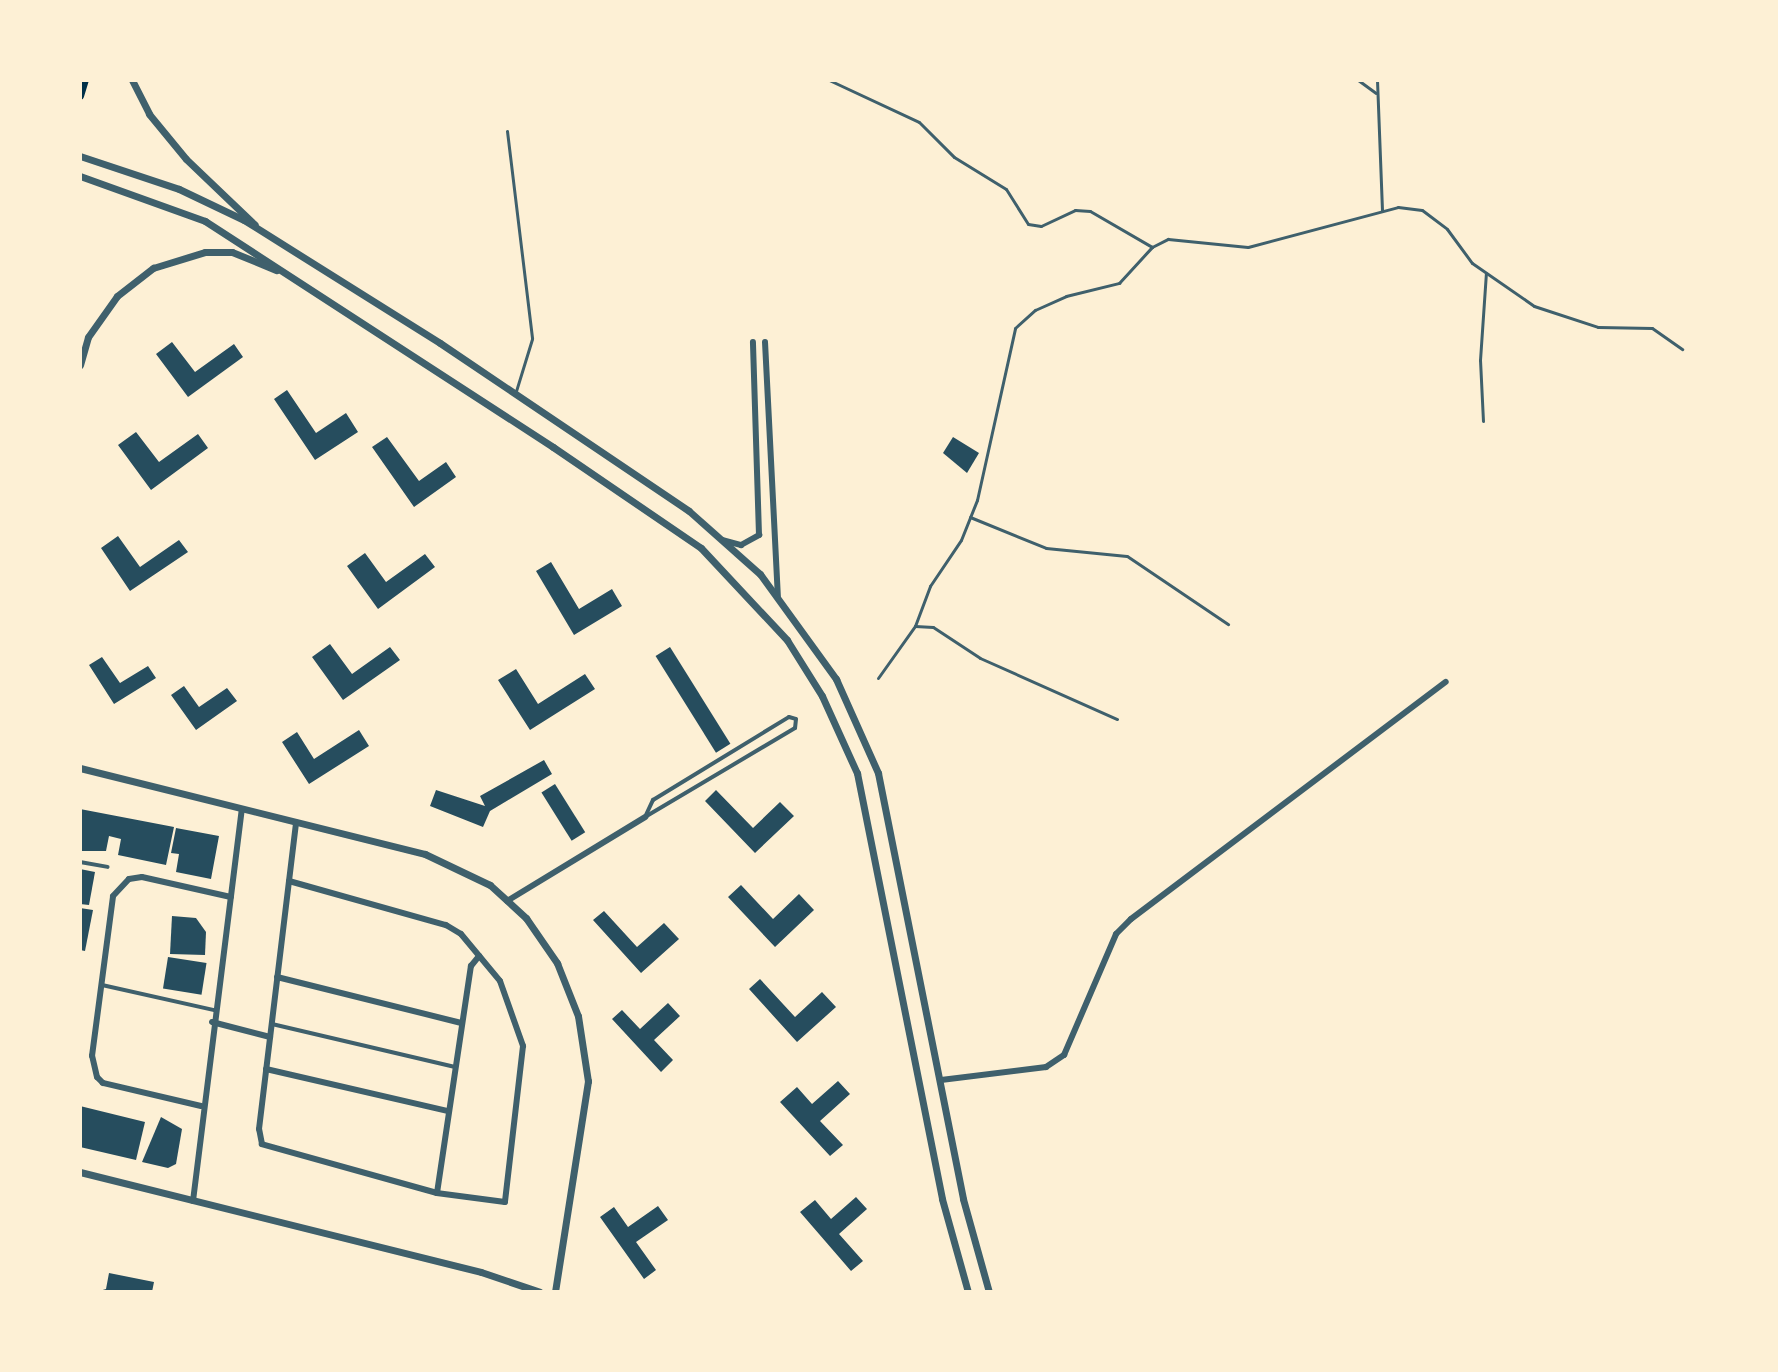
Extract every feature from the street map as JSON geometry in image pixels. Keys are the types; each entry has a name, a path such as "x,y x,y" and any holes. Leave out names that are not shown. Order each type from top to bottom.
{"main road":[{"path":"80,96 85,80"}],"street":[{"path":"132,80 149,114 186,159 259,229"},
{"path":"80,156 179,189 259,229 515,394 722,539 760,574 836,679 878,773 963,1199 989,1292"},
{"path":"80,176 205,221 294,278 701,548 787,640 822,696 857,773 942,1199 968,1292"},
{"path":"80,365 88,337 117,296 153,268 205,252 232,252 294,278"},
{"path":"722,539 741,545 759,535 753,342"},
{"path":"765,342 779,599"},
{"path":"941,1080 1046,1067 1064,1055 1116,934 1131,919 1446,682"},
{"path":"507,901 795,728 796,719 789,717 653,800 645,817"},
{"path":"80,768 425,854 490,885 507,901 557,963 586,1057 588,1081 555,1292"},
{"path":"193,1201 201,1106 242,809"},
{"path":"289,881 426,917 461,934 500,981 523,1046 505,1202 437,1193 262,1144 259,1129 296,822"},
{"path":"80,862 108,867"},
{"path":"201,1106 103,1083 97,1077 92,1056 113,896 129,879 231,897"},
{"path":"437,1193 471,966 479,956"},
{"path":"277,977 461,1023"},
{"path":"102,985 214,1010"},
{"path":"212,1022 270,1037"},
{"path":"272,1024 455,1067"},
{"path":"266,1069 448,1111"},
{"path":"80,1172 481,1272 540,1292"}],"lane":[{"path":"829,80 919,122 954,157 1006,189 1028,224 1041,226 1075,210 1090,211 1152,247"},
{"path":"1358,80 1376,93"},
{"path":"1377,80 1382,211"},
{"path":"507,131 532,339 515,394"},
{"path":"878,678 915,626 930,586 970,517 1001,409 1015,328 1035,310 1066,296 1119,283 1152,247 1168,239 1193,239 1248,247 1382,211 1422,210 1447,229 1472,263 1534,306 1598,327 1652,328 1682,349"},
{"path":"1483,421 1480,360 1486,273"},
{"path":"970,517 1046,548 1127,556 1228,624"},
{"path":"915,626 933,627 980,658 1117,719"}],"building":[{"path":"172,342 195,372 234,344 243,357 188,397 156,354"},
{"path":"287,390 316,433 346,413 358,432 315,460 274,399"},
{"path":"136,432 159,462 198,434 208,448 151,490 118,445"},
{"path":"387,437 419,481 446,462 456,477 414,507 372,447"},
{"path":"953,437 979,453 967,473 943,453"},
{"path":"118,536 140,567 179,540 188,552 130,591 101,548"},
{"path":"365,553 386,582 425,554 435,567 378,609 347,566"},
{"path":"551,562 579,609 612,589 622,606 574,635 536,571"},
{"path":"330,644 352,674 390,647 400,660 343,700 312,657"},
{"path":"670,647 730,744 716,753 656,656"},
{"path":"102,657 120,683 148,666 156,678 114,704 89,665"},
{"path":"516,669 538,704 585,674 595,689 530,730 498,680"},
{"path":"184,686 199,707 227,688 237,701 196,730 171,695"},
{"path":"359,730 369,746 309,784 282,742 297,732 314,759"},
{"path":"544,760 552,774 490,811 483,827 430,806 436,790 485,806 480,796"},
{"path":"555,784 585,832 572,841 541,792"},
{"path":"716,790 753,828 780,802 794,816 755,853 705,801"},
{"path":"80,809 174,827 166,865 118,855 121,839 109,836 106,851 80,851"},
{"path":"176,828 219,836 211,879 176,872 179,854 171,853"},
{"path":"80,869 95,872 89,905 80,904"},
{"path":"741,885 773,919 799,894 814,910 775,947 728,897"},
{"path":"80,908 93,910 85,951 80,950"},
{"path":"604,911 637,947 664,923 679,939 641,973 593,920"},
{"path":"172,916 196,918 206,932 205,955 170,954"},
{"path":"168,957 207,963 202,995 163,989"},
{"path":"760,979 795,1017 822,992 836,1007 797,1042 749,989"},
{"path":"668,1003 680,1016 654,1040 673,1060 661,1072 612,1019 622,1010 640,1029"},
{"path":"838,1081 850,1094 820,1121 843,1145 830,1156 780,1102 797,1087 812,1104"},
{"path":"80,1106 145,1122 136,1160 80,1147"},
{"path":"161,1117 182,1129 176,1164 168,1168 142,1162"},
{"path":"856,1197 867,1209 839,1234 863,1261 851,1271 800,1212 815,1200 831,1219"},
{"path":"658,1206 668,1220 636,1242 656,1270 644,1279 600,1217 614,1207 628,1227"},
{"path":"109,1273 154,1282 152,1292 96,1292 106,1289"}]}
